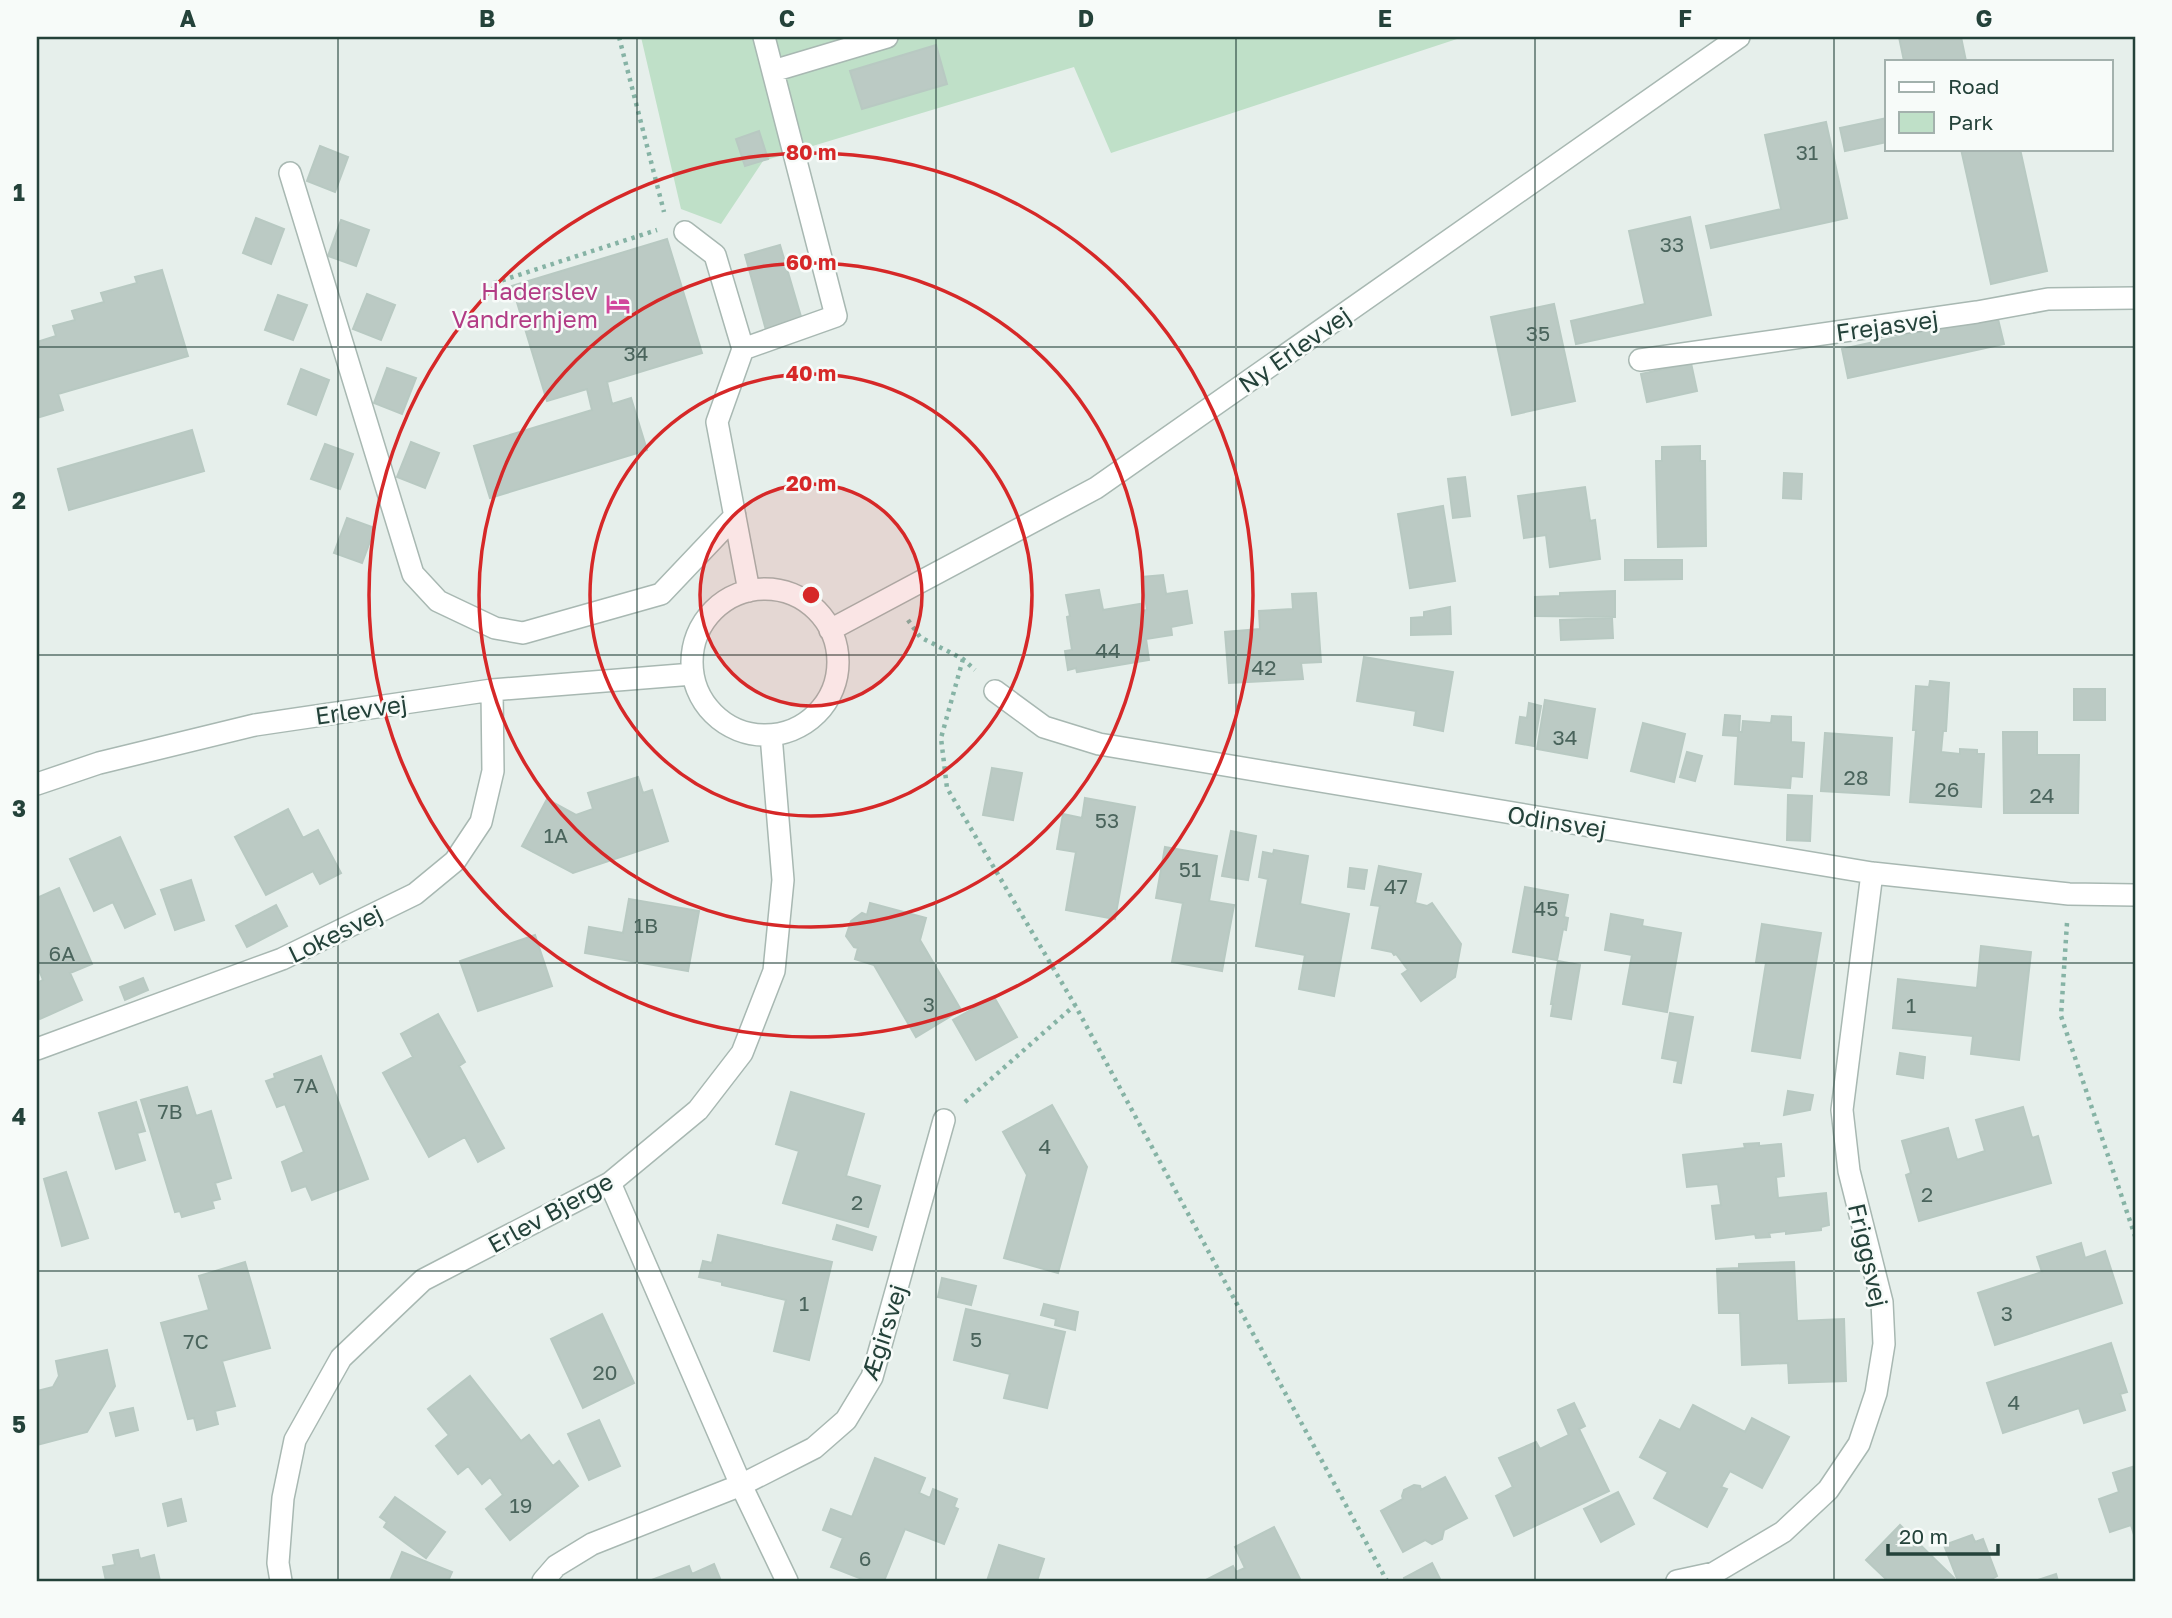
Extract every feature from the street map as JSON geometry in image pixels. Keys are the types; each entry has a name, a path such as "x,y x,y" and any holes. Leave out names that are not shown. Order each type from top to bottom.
{"street":[{"path":"743,349 836,316 764,37"},
{"path":"773,71 887,37"},
{"name":"Ny Erlevvej","path":"830,629 1096,488 1739,37"},
{"path":"290,173 414,574 438,601 495,628 523,633 661,594 735,516"},
{"path":"676,230 715,255 743,349 717,422 749,591"},
{"name":"Frejasvej","path":"1640,360 1977,312 2048,299 2135,298"},
{"path":"773,590 797,596 816,610 830,629 837,652 837,676 829,698 815,716 794,730 771,735 750,734 729,726 712,712 699,695 692,674 693,652 699,630 711,612 729,598 749,591 773,590"},
{"name":"Erlevvej","path":"37,784 99,763 255,724 492,690 692,674"},
{"name":"Lokesvej","path":"37,1049 282,959 415,894 455,861 481,822 493,771 492,690"},
{"name":"Odinsvej","path":"995,691 1044,727 1099,744 1872,873 2068,894 2135,895"},
{"name":"Erlev Bjerge","path":"281,1581 278,1563 283,1498 295,1440 341,1359 423,1280 610,1183 698,1110 742,1053 774,971 783,880 771,735"},
{"name":"Friggsvej","path":"1677,1581 1714,1573 1783,1532 1828,1490 1859,1444 1876,1392 1884,1344 1882,1302 1849,1171 1842,1110 1872,873"},
{"name":"Ægirsvej","path":"543,1581 556,1566 592,1544 741,1485 814,1448 846,1420 872,1377 944,1120"},
{"path":"610,1183 741,1485 787,1581"}],"path":[{"path":"494,283 676,230 619,37"},
{"path":"892,596 920,637 963,659 995,691"},
{"path":"963,659 941,738 947,788 1075,1005 1387,1581"},
{"path":"2068,894 2061,1016 2135,1236"},
{"path":"944,1120 1075,1005"}],"green space":[{"path":"641,37 1463,37 1111,153 1074,67 763,161 721,224 681,209"}],"building":[{"path":"1899,37 1961,37 1966,60 1904,60"},
{"path":"936,45 947,84 862,109 850,71"},
{"path":"1885,118 1885,142 1845,151 1840,128"},
{"path":"1826,122 1847,218 1711,248 1706,226 1781,209 1765,135"},
{"path":"759,131 768,159 745,166 736,139"},
{"path":"320,146 348,157 335,192 307,181"},
{"path":"1961,150 2020,150 2047,271 1991,284"},
{"path":"1690,217 1711,315 1576,344 1571,321 1645,304 1629,231"},
{"path":"256,218 284,229 271,264 243,253"},
{"path":"341,220 369,230 356,266 328,256"},
{"path":"667,239 702,353 607,382 612,404 631,398 647,450 490,498 474,446 592,410 587,389 547,401 512,286"},
{"path":"780,245 802,320 766,330 745,255"},
{"path":"162,270 188,356 58,394 63,410 37,418 37,342 56,336 53,326 75,320 72,311 104,302 101,293 137,283 135,277"},
{"path":"367,294 395,305 381,340 353,329"},
{"path":"278,295 307,305 293,340 265,330"},
{"path":"1554,304 1575,401 1512,415 1491,317"},
{"path":"1997,315 2004,344 1848,378 1842,349"},
{"path":"1691,363 1697,391 1647,402 1641,374"},
{"path":"387,368 416,378 402,414 374,403"},
{"path":"301,369 329,380 316,415 288,404"},
{"path":"192,430 204,471 69,510 58,469"},
{"path":"411,442 439,453 425,488 397,477"},
{"path":"325,444 353,454 340,489 311,479"},
{"path":"1700,446 1700,461 1705,461 1706,546 1658,547 1656,461 1662,461 1662,447"},
{"path":"1784,473 1802,474 1801,499 1783,498"},
{"path":"1465,477 1470,516 1453,518 1448,479"},
{"path":"1585,487 1590,521 1595,520 1600,559 1550,567 1546,535 1524,538 1518,496"},
{"path":"1443,506 1455,581 1410,588 1398,514"},
{"path":"347,518 375,528 362,563 334,553"},
{"path":"1625,560 1682,560 1682,579 1625,580"},
{"path":"1163,575 1166,594 1187,591 1192,623 1171,627 1172,635 1146,639 1149,660 1077,672 1076,668 1068,670 1065,651 1072,650 1066,595 1099,590 1103,610 1140,604 1141,611 1147,610 1142,577"},
{"path":"1615,591 1615,617 1535,616 1535,597 1560,596 1560,593"},
{"path":"1316,593 1321,662 1301,663 1303,679 1229,683 1225,632 1260,629 1259,611 1293,609 1292,594"},
{"path":"1450,607 1451,634 1411,635 1411,618 1424,617 1424,612"},
{"path":"1612,618 1613,638 1561,640 1560,620"},
{"path":"1364,657 1453,672 1443,731 1414,725 1416,711 1357,701"},
{"path":"1930,681 1949,683 1946,731 1943,731 1941,752 1960,754 1960,749 1977,750 1977,754 1984,754 1981,807 1910,802 1916,730 1913,730 1916,686 1929,687"},
{"path":"2074,689 2105,689 2105,720 2074,720"},
{"path":"1545,700 1595,709 1587,758 1537,749"},
{"path":"1529,703 1541,706 1534,746 1516,743 1520,717 1527,718"},
{"path":"1725,715 1740,716 1739,732 1742,732 1743,721 1771,723 1772,716 1791,717 1791,742 1804,743 1802,777 1791,776 1790,788 1735,784 1738,736 1723,735"},
{"path":"1643,723 1685,734 1674,782 1631,771"},
{"path":"2003,732 2037,732 2037,755 2079,755 2078,813 2004,813"},
{"path":"1825,733 1892,738 1889,795 1821,791"},
{"path":"1687,752 1702,756 1695,781 1680,777"},
{"path":"992,768 1022,773 1013,820 983,815"},
{"path":"638,777 643,793 652,790 668,841 573,873 522,846 547,799 576,815 593,809 588,793"},
{"path":"1788,795 1812,796 1810,841 1787,840"},
{"path":"1085,798 1135,807 1115,919 1066,910 1076,852 1057,849 1063,814 1082,818"},
{"path":"288,809 303,838 318,830 341,873 320,884 313,871 266,895 235,837"},
{"path":"1231,831 1256,836 1248,880 1222,876"},
{"path":"120,837 155,914 125,928 113,902 94,911 70,859"},
{"path":"1165,847 1217,856 1209,901 1234,905 1222,971 1172,962 1183,903 1156,898"},
{"path":"1274,850 1308,856 1300,904 1349,914 1334,996 1299,989 1305,955 1256,946 1268,879 1259,877 1263,852 1273,854"},
{"path":"1379,866 1421,874 1415,903 1427,906 1432,903 1461,944 1455,977 1421,1001 1402,974 1408,970 1396,954 1372,948 1380,906 1371,905"},
{"path":"1350,868 1367,870 1364,889 1348,887"},
{"path":"191,880 204,920 175,930 161,890"},
{"path":"1525,887 1568,895 1564,917 1568,918 1566,930 1563,929 1557,960 1513,952"},
{"path":"59,888 92,964 70,973 82,1000 40,1019 37,1012 37,983 43,980 37,965 37,898"},
{"path":"629,899 699,911 688,971 585,953 589,927 623,933"},
{"path":"870,903 926,918 920,940 961,1010 916,1037 874,965 855,959 858,948 854,947 846,936 851,921 862,913 867,915"},
{"path":"276,905 287,926 247,947 236,926"},
{"path":"1611,914 1643,920 1642,926 1681,933 1667,1012 1623,1004 1632,955 1605,950"},
{"path":"1762,924 1821,933 1800,1058 1752,1051 1766,963 1756,962"},
{"path":"535,935 552,986 478,1011 460,961"},
{"path":"1981,946 2031,952 2019,1060 1971,1054 1973,1036 1893,1028 1898,979 1977,988"},
{"path":"1558,961 1580,965 1571,1019 1551,1016"},
{"path":"143,978 148,990 125,1000 120,987"},
{"path":"994,997 1017,1037 976,1060 953,1020"},
{"path":"1670,1013 1693,1017 1681,1083 1674,1082 1678,1061 1662,1058"},
{"path":"438,1014 465,1062 459,1066 504,1148 478,1162 465,1137 429,1157 383,1073 413,1057 401,1034"},
{"path":"1900,1053 1925,1057 1923,1078 1897,1074"},
{"path":"321,1056 368,1179 312,1200 306,1186 292,1191 282,1162 304,1152 285,1104 277,1107 266,1081 275,1078 274,1074"},
{"path":"187,1087 196,1116 211,1111 231,1178 215,1183 220,1199 212,1201 214,1208 182,1217 180,1211 175,1212 141,1100"},
{"path":"1788,1091 1813,1095 1810,1110 1784,1115"},
{"path":"791,1092 864,1114 846,1176 880,1186 868,1227 783,1203 799,1151 776,1144"},
{"path":"136,1102 145,1131 137,1133 145,1160 116,1169 99,1113"},
{"path":"1052,1105 1087,1167 1058,1273 1004,1258 1027,1175 1003,1132"},
{"path":"2023,1107 2032,1138 2038,1136 2051,1183 1919,1221 1906,1175 1911,1173 1902,1141 1948,1128 1957,1160 1985,1151 1976,1120"},
{"path":"1759,1143 1759,1146 1781,1144 1784,1176 1776,1177 1778,1198 1826,1193 1829,1225 1821,1227 1821,1230 1769,1233 1770,1237 1756,1238 1755,1234 1716,1239 1712,1206 1721,1205 1718,1184 1687,1187 1683,1155 1745,1148 1744,1144"},
{"path":"66,1172 88,1238 62,1246 44,1179"},
{"path":"837,1225 876,1237 872,1250 833,1239"},
{"path":"718,1235 832,1262 809,1360 774,1351 786,1300 699,1277 703,1261 712,1263"},
{"path":"2081,1243 2085,1258 2105,1251 2122,1303 1995,1345 1978,1293 2042,1272 2037,1257"},
{"path":"245,1262 270,1348 222,1361 235,1406 215,1411 218,1424 197,1430 194,1418 188,1419 161,1323 209,1310 199,1276"},
{"path":"1794,1262 1797,1321 1844,1319 1846,1381 1789,1383 1788,1363 1742,1365 1740,1313 1719,1313 1717,1269 1739,1268 1739,1264"},
{"path":"942,1278 976,1286 971,1305 938,1297"},
{"path":"1044,1304 1078,1312 1075,1330 1055,1325 1056,1319 1041,1315"},
{"path":"966,1309 1065,1332 1047,1408 1004,1398 1010,1374 954,1360"},
{"path":"602,1314 634,1383 583,1408 551,1339"},
{"path":"2111,1343 2127,1392 2120,1394 2125,1410 2084,1423 2079,1408 2003,1433 1987,1383"},
{"path":"107,1350 115,1386 87,1432 37,1445 37,1391 53,1387 59,1376 56,1361"},
{"path":"470,1376 521,1441 529,1435 553,1466 559,1461 578,1486 510,1540 486,1509 503,1495 490,1477 482,1484 468,1466 458,1474 436,1446 449,1435 428,1409"},
{"path":"1574,1403 1585,1426 1579,1429 1609,1491 1514,1536 1496,1496 1513,1487 1499,1458 1536,1442 1540,1449 1569,1435 1558,1410"},
{"path":"1693,1405 1745,1432 1752,1418 1789,1437 1762,1488 1730,1471 1721,1487 1727,1489 1707,1527 1654,1498 1668,1472 1640,1457 1660,1420 1680,1430"},
{"path":"133,1408 138,1430 116,1436 110,1413"},
{"path":"599,1420 620,1466 589,1480 568,1434"},
{"path":"875,1458 925,1478 919,1493 930,1498 933,1489 957,1499 954,1507 958,1509 944,1544 905,1529 884,1581 867,1581 831,1567 843,1538 823,1530 831,1509 852,1517"},
{"path":"2135,1466 2135,1538 2131,1525 2110,1532 2099,1499 2119,1492 2113,1473"},
{"path":"1445,1477 1467,1518 1444,1530 1442,1539 1432,1544 1425,1540 1403,1552 1381,1511 1403,1499 1404,1490 1414,1485 1420,1486 1421,1490"},
{"path":"1618,1492 1634,1524 1601,1542 1584,1509"},
{"path":"395,1497 445,1532 426,1558 384,1527 387,1522 380,1517"},
{"path":"181,1499 186,1521 168,1526 163,1504"},
{"path":"1900,1525 1954,1578 1951,1581 1888,1581 1866,1560"},
{"path":"1274,1527 1301,1581 1204,1581 1233,1566 1236,1572 1245,1568 1235,1547"},
{"path":"1972,1535 1975,1542 1983,1539 1997,1576 1988,1581 1958,1581 1944,1545"},
{"path":"999,1545 1044,1559 1037,1581 987,1581"},
{"path":"138,1550 140,1559 154,1555 160,1581 106,1581 103,1567 115,1565 113,1555"},
{"path":"402,1552 452,1572 448,1581 390,1581"},
{"path":"1432,1563 1441,1581 1405,1581 1404,1578"},
{"path":"714,1564 721,1581 649,1581 689,1566 692,1574"},
{"path":"2056,1574 2058,1581 2035,1581"}],"place":[{"name":"Haderslev Vandrerhjem","path":"618,304"}]}
